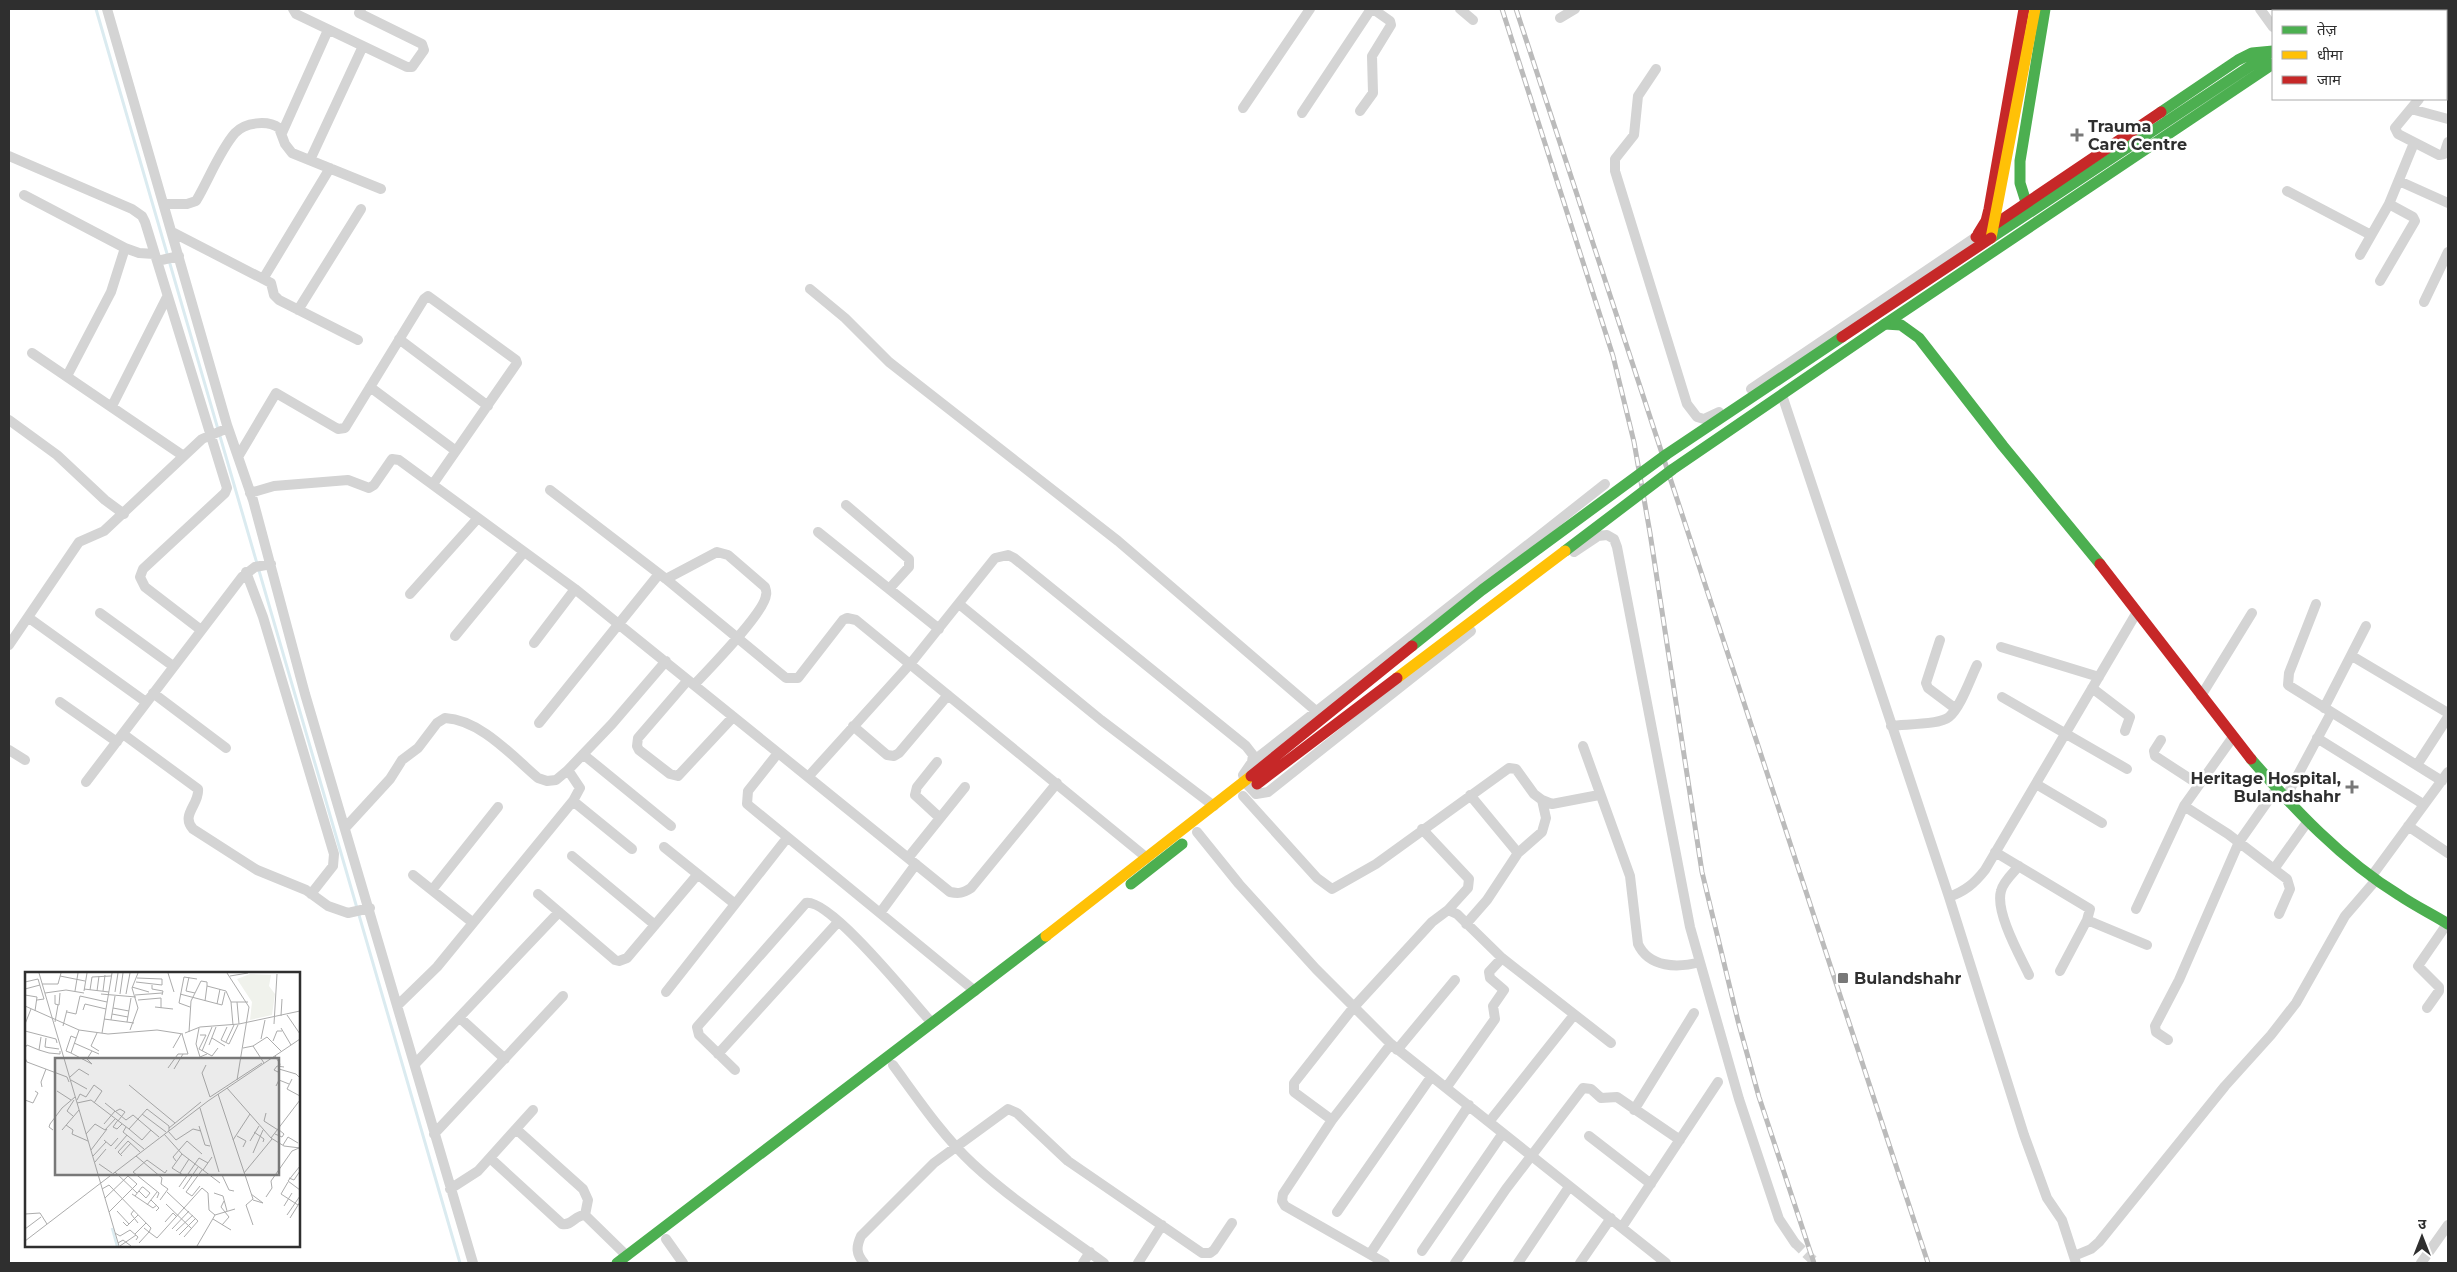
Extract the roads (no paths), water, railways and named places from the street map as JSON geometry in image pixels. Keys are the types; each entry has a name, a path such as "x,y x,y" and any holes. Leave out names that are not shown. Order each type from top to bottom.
{"main road":[{"path":"1976,237 1986,221 1989,208 2024,9"},
{"path":"1991,238 2035,9"},
{"path":"2026,202 2020,183 2020,161 2045,9"},
{"path":"1976,237 2238,60 2252,53 2272,51"},
{"path":"617,1263 630,1260 666,1239 1197,832 1482,590 1667,454 2272,52"},
{"path":"630,1260 932,1023 1214,806 1250,786 1673,469 1885,324 2272,65"},
{"path":"1885,324 1900,325 1919,338 2014,460 2137,612 2233,737 2277,788 2308,821 2374,878 2422,911 2448,924"}],"street":[{"path":"107,9 172,232 165,258 167,297 219,431 238,458 250,493 259,567 257,599 335,860 333,866 311,894"},
{"path":"293,9 296,14 410,68 414,65 424,50 422,44 357,10"},
{"path":"1243,108 1310,9"},
{"path":"1302,112 1372,9 1390,21 1392,25 1372,56 1373,93 1360,111"},
{"path":"1460,9 1473,20"},
{"path":"1560,18 1575,9"},
{"path":"2260,9 2272,26"},
{"path":"282,133 328,30"},
{"path":"310,160 363,46"},
{"path":"1656,69 1638,96 1634,135 1614,159 1614,164 1687,404 1698,417 1704,419 1712,417 1976,237"},
{"path":"2418,100 2396,130 2404,138 2441,155 2445,151 2448,142"},
{"path":"2411,109 2448,120"},
{"path":"164,204 187,204 196,201 230,140 242,128 259,124 274,124 282,133 287,149 381,188"},
{"path":"2360,255 2389,204 2414,143"},
{"path":"9,156 138,212 165,258 219,431 226,491 143,569 140,577 145,587 201,630"},
{"path":"263,279 330,168"},
{"path":"2399,181 2448,203"},
{"path":"2287,191 2370,235"},
{"path":"24,195 125,248 165,258"},
{"path":"2380,281 2415,221 2413,217 2389,204"},
{"path":"298,310 360,208"},
{"path":"172,232 263,279 273,286 276,298 358,340"},
{"path":"67,376 111,292 125,248"},
{"path":"2424,302 2448,252"},
{"path":"810,289 845,318 890,362 1118,541 1316,711"},
{"path":"238,458 276,393 340,430 345,428 424,299 428,296 516,360 517,366 433,484"},
{"path":"112,406 167,297"},
{"path":"399,339 488,406"},
{"path":"32,353 182,455"},
{"path":"370,387 456,451"},
{"path":"1782,395 2028,1143 2047,1198 2062,1220 2075,1260 2098,1242 2224,1086 2271,1035 2296,1003 2345,916 2374,878 2423,804 2446,777 2417,765 2288,685 2288,678 2316,604"},
{"path":"9,420 57,455 105,500 124,514"},
{"path":"9,645 79,542 98,535 124,514 182,455 219,431"},
{"path":"250,493 274,486 348,480 369,488 374,486 394,459 399,460 575,589 950,892 964,893 971,888 1056,783"},
{"path":"1599,795 1566,803 1552,804 1542,800 1516,769 1512,768 1470,795 1376,864 1332,889 1317,878 1250,786 1244,770 1316,711 1605,484"},
{"path":"550,490 662,576 786,678 798,678 843,620 852,618 911,663 1147,858"},
{"path":"846,505 909,559 909,567 889,589"},
{"path":"410,594 478,518"},
{"path":"818,532 938,629"},
{"path":"1250,786 1256,794 1268,792 1548,570 1598,536 1607,535 1614,539 1618,547 1690,927 1739,1099 1779,1220 1795,1243"},
{"path":"455,636 524,552"},
{"path":"539,723 619,624 662,576 717,552 728,556 760,581 765,587 766,595 763,603 737,638 691,682 638,738 637,746 639,750 670,774 678,776 733,717"},
{"path":"808,776 911,663 995,558 1008,555 1217,720 1250,750 1252,762"},
{"path":"86,782 201,630 259,567"},
{"path":"259,567 305,694 346,828 367,909 398,1005 472,1263"},
{"path":"534,643 575,589"},
{"path":"959,604 1101,720 1214,806"},
{"path":"1948,897 1963,892 1975,882 1995,852 2137,612"},
{"path":"100,613 173,666"},
{"path":"2201,696 2252,613"},
{"path":"29,618 146,702"},
{"path":"2286,797 2317,738 2366,626"},
{"path":"1940,640 1926,683 1928,688 1956,709"},
{"path":"2001,647 2099,677"},
{"path":"2352,656 2448,715 2417,765"},
{"path":"346,828 390,779 402,760 418,748 437,723 445,718 450,718 486,734 538,778 547,781 556,780 584,755 666,661"},
{"path":"1891,726 1940,721 1948,718 1956,709 1977,665"},
{"path":"2092,688 2130,717 2125,731"},
{"path":"153,693 226,748"},
{"path":"853,726 887,755 894,756 899,753 948,695"},
{"path":"2002,697 2065,735 2126,768"},
{"path":"60,702 120,738 198,789 197,798 188,814 190,825 193,829 257,870 311,894 328,906 354,913 367,909"},
{"path":"2136,908 2184,806 2233,737"},
{"path":"2317,738 2423,804"},
{"path":"2161,740 2154,751 2155,756 2198,784"},
{"path":"1583,746 1599,795 1630,876 1638,944 1642,952 1670,966 1684,966 1700,962"},
{"path":"9,750 25,760"},
{"path":"778,753 748,791 745,798 751,808 975,991"},
{"path":"584,755 670,826"},
{"path":"937,762 917,787 915,795 940,818"},
{"path":"398,1005 422,984 573,801 580,788 568,770"},
{"path":"2036,784 2102,823"},
{"path":"880,913 940,818 965,787"},
{"path":"2168,1040 2156,1032 2154,1026 2179,980 2239,842 2277,788"},
{"path":"1470,795 1518,853"},
{"path":"1466,924 1487,900 1518,853 1542,832 1545,826 1542,800"},
{"path":"573,801 632,849"},
{"path":"2184,806 2239,842 2287,879 2290,889 2279,914"},
{"path":"432,890 498,807"},
{"path":"2274,869 2308,821"},
{"path":"2408,826 2448,853"},
{"path":"1332,1120 1294,1092 1292,1087 1316,1052 1353,1008 1432,922 1448,910 1468,888 1468,879 1422,829"},
{"path":"1197,832 1239,884 1353,1008 1394,1047 1666,1263"},
{"path":"666,992 787,838"},
{"path":"664,847 735,904"},
{"path":"1995,852 2087,906 2090,913 2060,970"},
{"path":"572,856 655,925"},
{"path":"2018,866 2004,885 2000,900 2008,929 2029,975"},
{"path":"538,894 615,960 619,961 627,958 698,874"},
{"path":"413,875 472,922"},
{"path":"735,1070 699,1035 697,1027 699,1022 802,906 810,902 816,904 862,944 932,1023"},
{"path":"1448,910 1452,911 1502,958 1610,1043"},
{"path":"415,1064 559,912"},
{"path":"2087,920 2147,944"},
{"path":"718,1054 838,922"},
{"path":"2427,1008 2439,991 2439,987 2418,966 2448,924"},
{"path":"1446,1088 1495,1019 1493,1006 1504,990 1490,978 1489,972 1502,958"},
{"path":"1385,1263 1285,1206 1282,1201 1284,1194 1332,1120 1454,980"},
{"path":"434,1134 563,996"},
{"path":"1634,1110 1694,1013"},
{"path":"1490,1122 1574,1016"},
{"path":"460,1018 505,1059"},
{"path":"893,1066 956,1146 991,1180 1104,1263"},
{"path":"1337,1212 1431,1078"},
{"path":"1622,1227 1718,1082"},
{"path":"1455,1263 1531,1155 1583,1088 1590,1089 1601,1098 1617,1097 1680,1140"},
{"path":"1370,1254 1469,1105"},
{"path":"450,1189 478,1171 533,1110"},
{"path":"864,1263 857,1255 857,1245 861,1236 934,1163 1003,1111 1013,1110 1068,1161 1206,1254 1214,1250 1232,1223"},
{"path":"516,1129 583,1190 588,1200 585,1215"},
{"path":"1422,1251 1503,1133"},
{"path":"1590,1136 1651,1184"},
{"path":"490,1158 562,1224 570,1223 580,1215 585,1215"},
{"path":"1518,1263 1569,1187"},
{"path":"585,1215 630,1260"},
{"path":"1580,1263 1611,1218"},
{"path":"1138,1263 1162,1225"},
{"path":"2421,1263 2448,1225"},
{"path":"666,1239 683,1263"},
{"path":"1083,1263 1090,1252"}],"waterway":[{"path":"96,9 460,1263"}],"tunnel":[{"path":"1795,1243 1816,1263"}],"railway":[{"path":"1502,9 1613,356 1634,442 1650,533 1702,872 1738,1021 1759,1097 1814,1263"},
{"path":"1516,9 1928,1263"}],"place":[{"name":"Trauma Care Centre","path":"2077,135"},
{"name":"Heritage Hospital, Bulandshahr","path":"2352,787"},
{"name":"Bulandshahr","path":"1843,978"}]}
